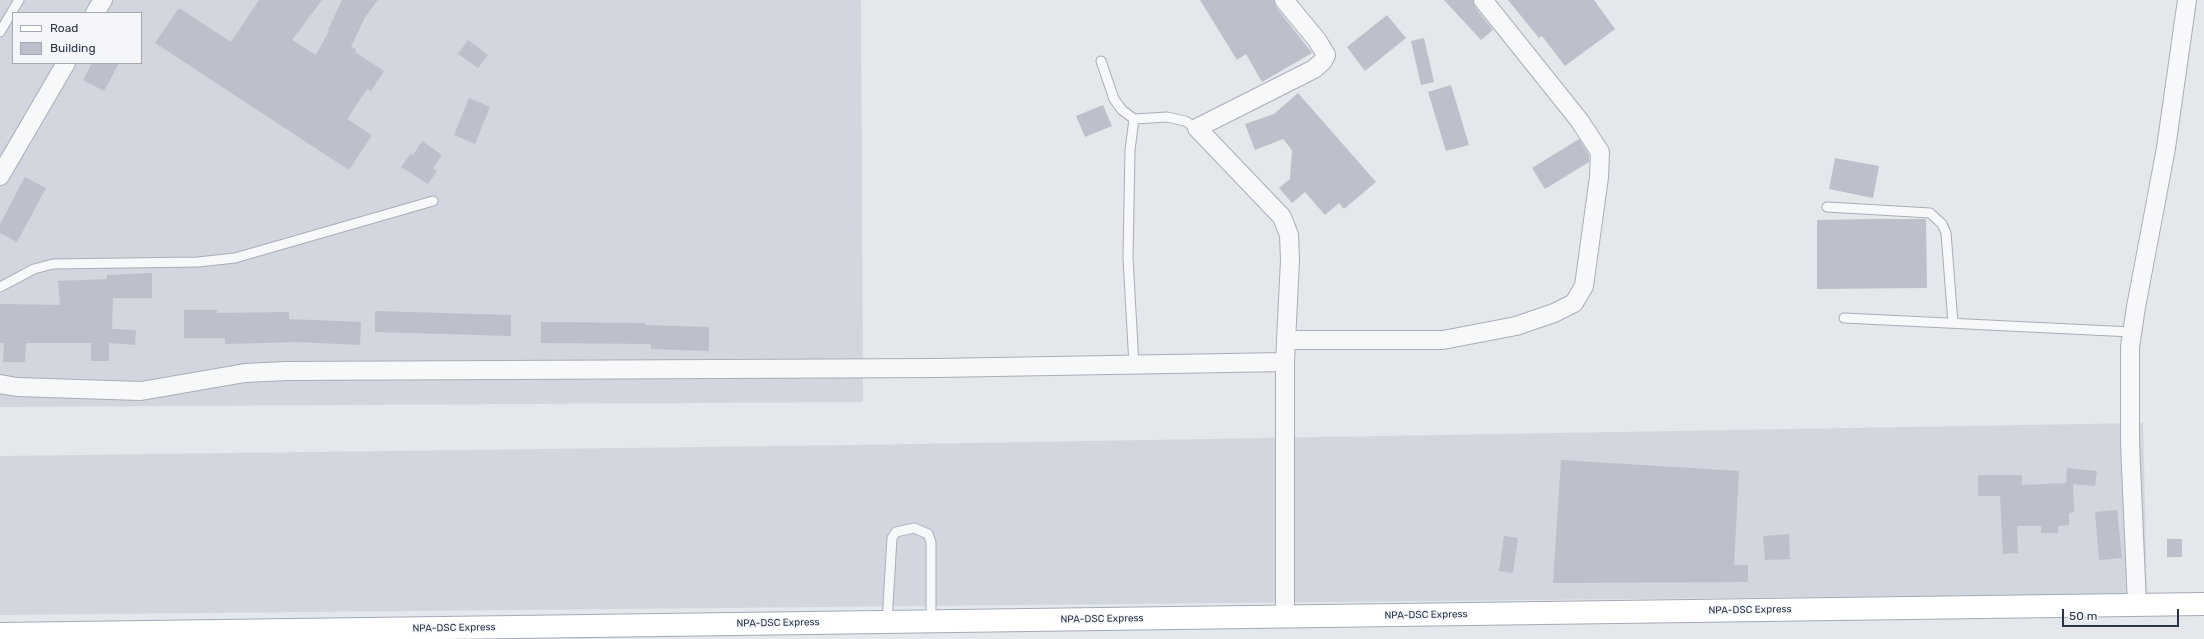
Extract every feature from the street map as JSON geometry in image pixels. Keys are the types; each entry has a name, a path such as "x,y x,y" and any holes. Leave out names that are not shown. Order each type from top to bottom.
{"main road":[{"name":"NPA-DSC Express","path":"0,634 2204,604"}],"street":[{"path":"97,12 103,0"},
{"path":"1284,0 1317,40 1326,55 1323,61 1314,69 1197,128 1282,217 1289,235 1290,260 1285,362 1285,616"},
{"path":"1287,340 1443,340 1516,326 1554,313 1574,303 1584,286 1599,177 1600,152 1578,120 1483,0"},
{"path":"2137,605 2130,443 2130,347 2166,148 2187,0"},
{"path":"0,176 65,64"},
{"path":"0,384 18,387 142,391 245,373 286,371 936,368 1285,362"}],"lane":[{"path":"0,32 19,0"},
{"path":"1101,61 1114,99 1122,110 1134,119 1167,117 1185,121 1197,128"},
{"path":"1134,119 1130,150 1128,258 1134,365"},
{"path":"0,287 34,269 53,264 198,262 235,258 433,201"},
{"path":"1827,207 1930,213 1942,224 1946,234 1953,323"},
{"path":"1844,318 2132,332"},
{"path":"887,622 892,538 896,532 914,528 928,534 932,542 931,621"}],"shaded area":[{"path":"0,0 861,0 863,402 0,407"},
{"path":"2143,423 2147,594 0,615 0,456 856,445"}],"building":[{"path":"259,0 322,0 292,40 316,55 329,31 328,30 342,0 378,0 365,17 351,47 356,49 355,52 384,71 371,91 367,89 347,119 372,135 349,170 155,43 179,8 231,42"},
{"path":"1200,0 1274,0 1276,7 1312,53 1262,82 1246,54 1237,60"},
{"path":"1444,0 1473,0 1475,7 1493,30 1481,40"},
{"path":"1508,0 1594,0 1615,29 1565,66 1542,36 1539,38"},
{"path":"1387,15 1406,38 1365,71 1347,47"},
{"path":"1424,38 1434,82 1421,85 1411,41"},
{"path":"468,40 488,55 478,68 458,54"},
{"path":"91,64 118,64 104,91 83,80"},
{"path":"1451,85 1469,145 1446,151 1428,92"},
{"path":"1298,93 1376,182 1344,209 1339,203 1325,215 1305,192 1292,203 1279,188 1290,179 1292,150 1283,139 1255,150 1245,124 1274,114"},
{"path":"469,98 490,107 475,144 454,135"},
{"path":"1103,105 1112,126 1085,137 1076,116"},
{"path":"1579,139 1589,155 1589,162 1545,189 1532,168"},
{"path":"422,141 442,155 433,168 437,171 428,184 401,167 411,153 413,155"},
{"path":"1835,158 1879,166 1873,198 1829,189"},
{"path":"25,177 46,188 17,242 0,233 0,224"},
{"path":"1926,219 1927,288 1817,289 1817,220"},
{"path":"152,273 152,298 113,298 112,329 136,330 135,345 109,343 109,361 91,361 91,343 26,343 25,362 3,362 4,343 0,343 0,304 60,305 58,281 107,279 107,275"},
{"path":"184,310 217,310 217,313 289,312 289,319 361,322 360,345 297,342 225,344 225,338 184,338"},
{"path":"375,311 511,315 511,336 375,332"},
{"path":"541,322 645,323 645,325 709,327 709,351 651,349 651,344 541,343"},
{"path":"1561,460 1739,471 1734,565 1748,565 1748,582 1553,583"},
{"path":"2067,468 2097,471 2095,486 2073,484 2074,512 2069,513 2069,525 2058,526 2058,533 2041,533 2041,526 2017,526 2018,553 2003,554 2000,496 1978,496 1978,475 2022,475 2022,485 2066,483"},
{"path":"2117,510 2122,558 2099,560 2095,512"},
{"path":"1789,534 1790,559 1765,560 1763,536"},
{"path":"1504,536 1518,538 1513,573 1499,571"},
{"path":"2167,539 2182,539 2182,557 2167,557"}]}
